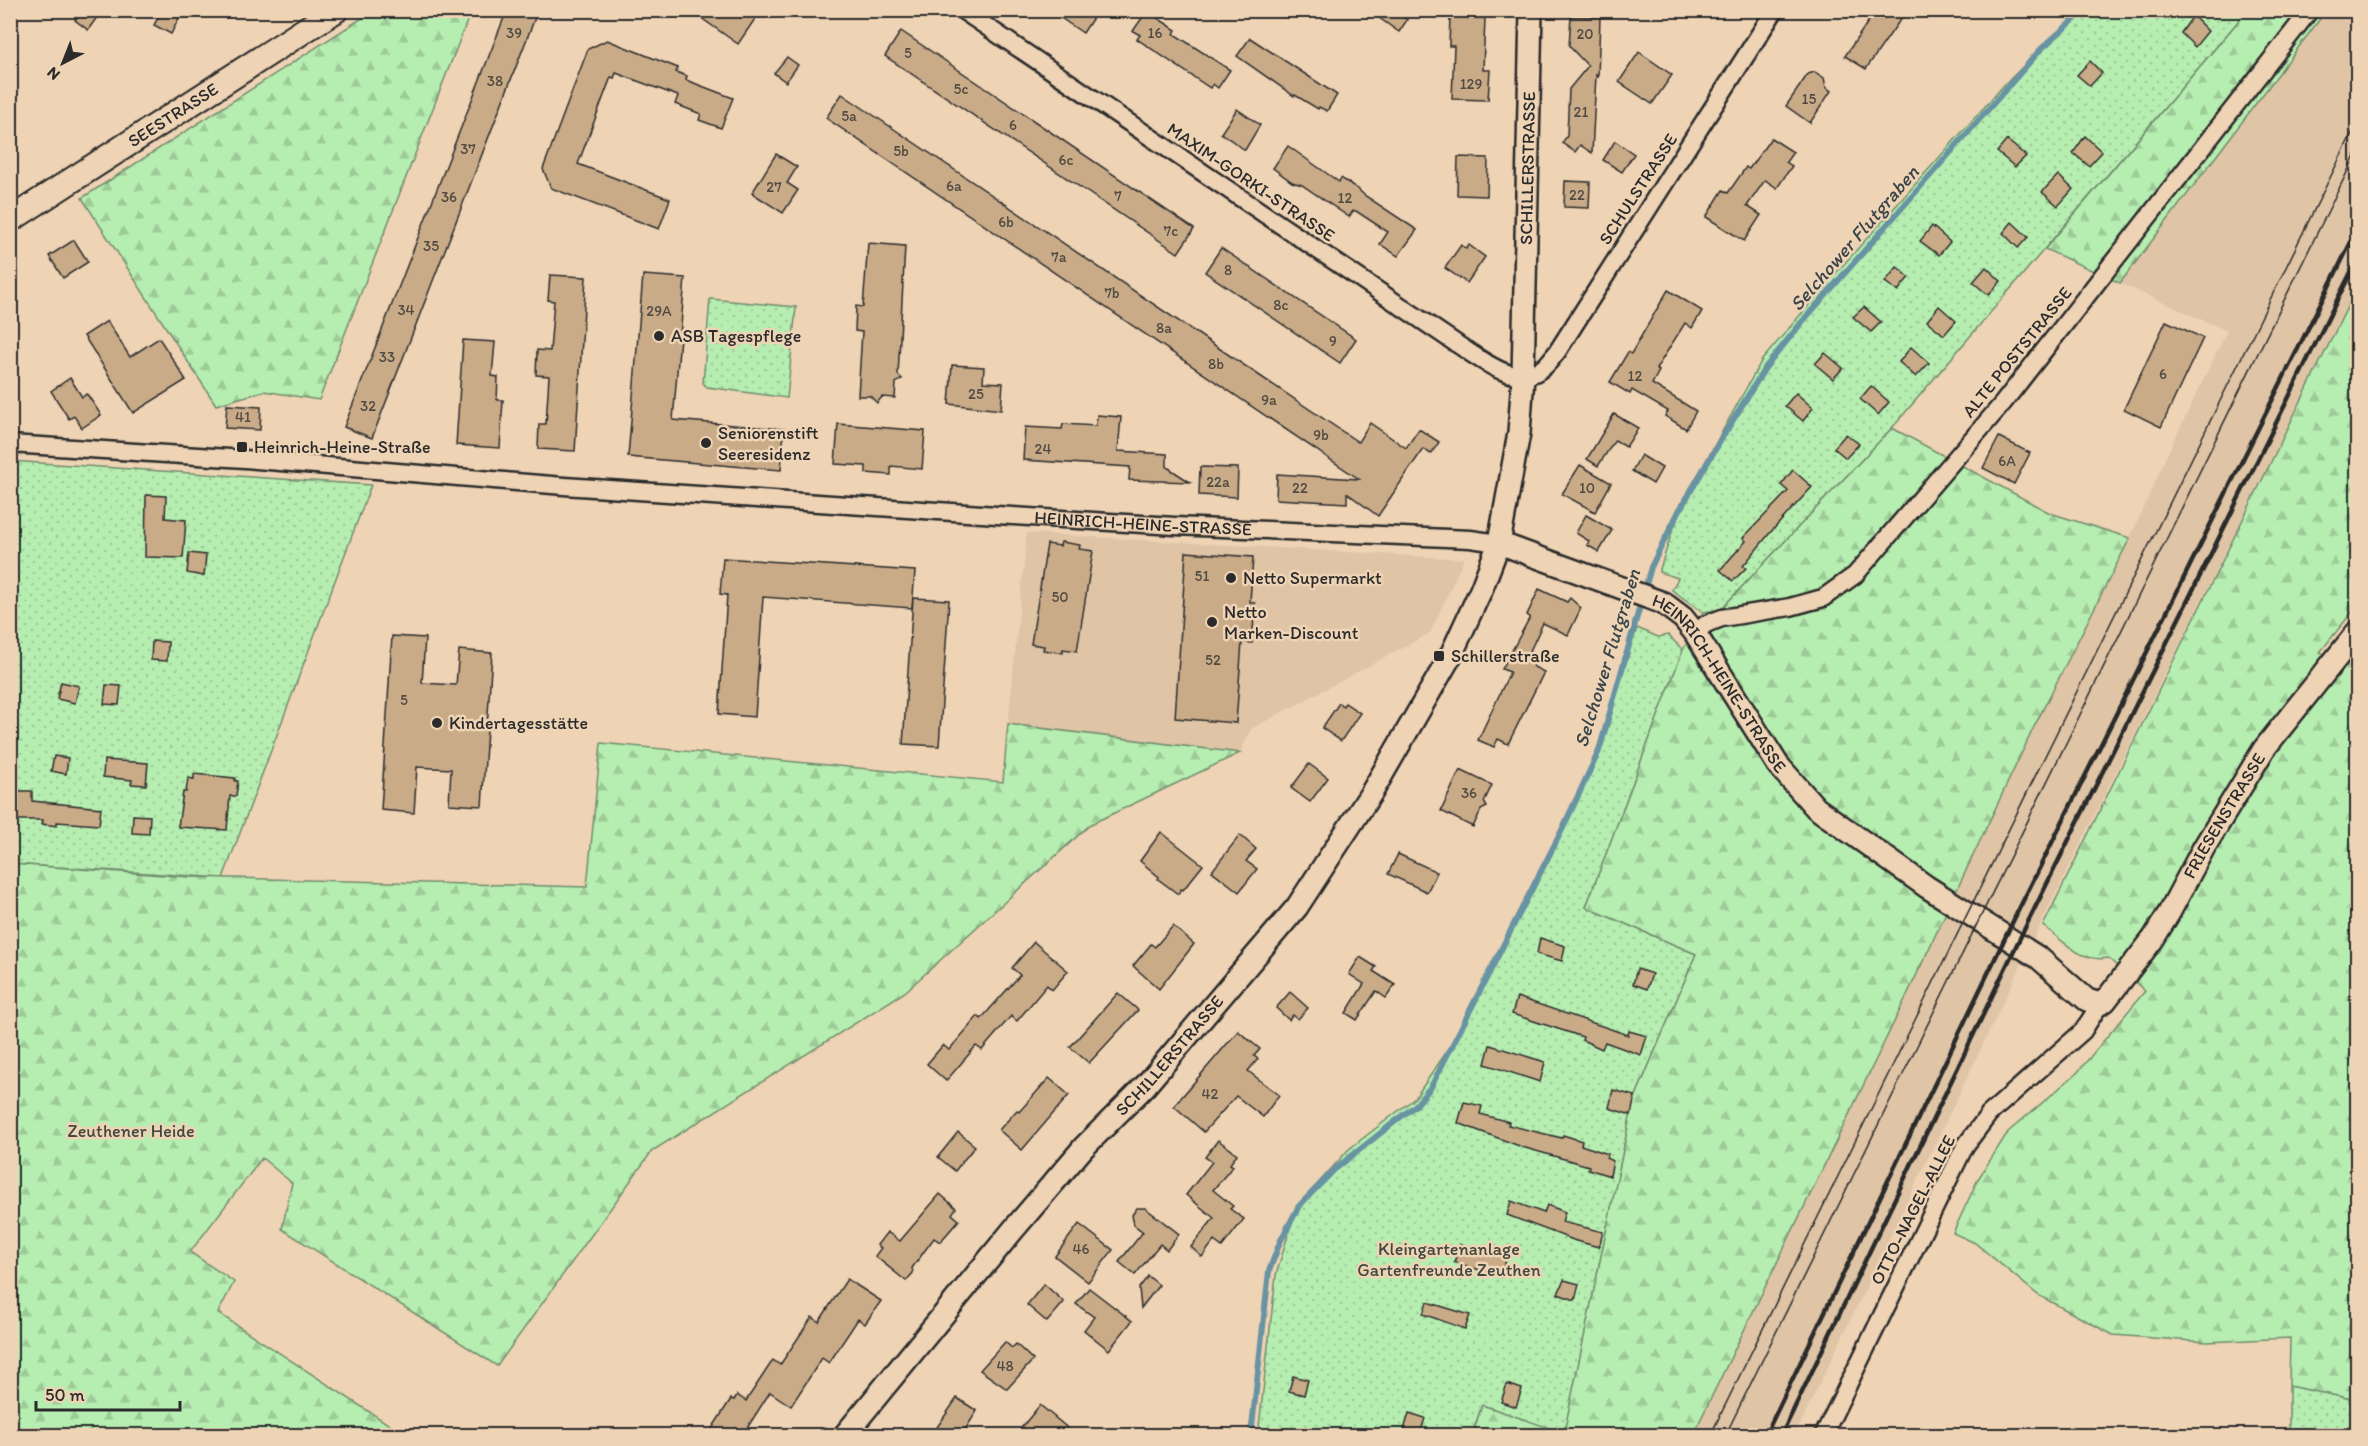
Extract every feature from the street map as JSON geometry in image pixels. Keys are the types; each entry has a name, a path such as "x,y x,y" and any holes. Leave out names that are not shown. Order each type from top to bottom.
{"main road":[{"name":"SEESTRASSE","path":"10,220 336,10"}],"street":[{"name":"MAXIM-GORKI-STRASSE","path":"963,10 1475,356 1502,371 1522,377"},
{"name":"SCHILLERSTRASSE","path":"844,1436 1084,1147 1145,1086 1297,907 1372,792 1438,678 1472,611 1499,543 1519,433 1531,10"},
{"name":"SCHULSTRASSE","path":"1522,377 1540,370 1557,352 1775,10"},
{"name":"ALTE POSTSTRASSE","path":"1695,633 1706,624 1722,618 1790,607 1822,598 1855,575 2003,403 2310,10"},
{"name":"HEINRICH-HEINE-STRASSE","path":"10,444 981,514 1174,526 1470,539 1499,543 1620,585 1663,603 1683,618 1695,633 1778,765 1816,808 1927,888 2039,958 2087,1000 2100,1004"},
{"name":"FRIESENSTRASSE","path":"2100,1004 2105,1001 2153,939 2203,849 2264,749 2358,631"},
{"name":"OTTO-NAGEL-ALLEE","path":"1823,1436 1965,1146 1989,1114 2083,1031 2100,1004"}],"shaded area":[{"path":"2326,11 2357,11 2357,287 2050,905 1795,1435 1693,1436 1898,1014 2033,729 2130,538 2165,459 2227,331 2120,283"},
{"path":"1027,533 1464,559 1430,633 1251,729 1240,753 1008,724"}],"green space":[{"path":"373,11 471,11 319,400 264,391 216,405 82,198"},
{"path":"2080,11 2247,11 1892,428 1720,610 1703,612 1672,590 1678,578 1659,572 1672,532 1694,482 1762,360 1836,273 2004,85"},
{"path":"2247,11 2326,11 2120,283 2045,249"},
{"path":"2357,287 2357,606 2320,652 2357,671 2357,1400 2289,1386 2290,1338 2207,1342 2113,1335 2038,1295 1975,1243 1953,1233 1978,1179 2008,1132 2077,1073 2145,991 2108,958 2098,959 2081,954 2043,926"},
{"path":"710,299 796,307 787,398 707,387 703,383"},
{"path":"1892,428 2050,513 2130,538 2033,729 1898,1014 1693,1435 1472,1436 1482,1405 1564,1433 1633,1103 1696,954 1586,907 1683,650 1703,612 1720,610"},
{"path":"10,461 371,485 223,878 11,864"},
{"name":"Kleingartenanlage Gartenfreunde Zeuthen","path":"1637,628 1658,637 1668,635 1683,650 1586,907 1696,954 1633,1103 1564,1434 1482,1405 1472,1435 1258,1436 1276,1275 1296,1208 1349,1149 1415,1098 1456,1038 1586,783"},
{"name":"Zeuthener Heide","path":"1008,724 1240,753 1091,824 905,992 652,1151 497,1366 282,1229 292,1183 262,1158 190,1252 234,1282 218,1313 405,1435 11,1435 11,864 190,877 587,887 601,743 1003,782"},
{"path":"2289,1386 2357,1400 2357,1435 2289,1435"}],"building":[{"path":"82,10 102,10 88,30 75,20"},
{"path":"162,10 169,10 180,16 171,34 154,25"},
{"path":"507,10 538,10 372,438 344,427"},
{"path":"690,10 761,10 738,44"},
{"path":"1049,10 1098,10 1083,33"},
{"path":"1368,10 1394,10 1407,20 1399,32"},
{"path":"1876,10 1907,10 1866,69 1845,56"},
{"path":"1147,11 1176,30 1174,34 1230,70 1218,88 1213,84 1210,88 1137,39 1140,35 1133,31"},
{"path":"1571,16 1600,17 1592,153 1580,145 1575,152 1562,143 1567,136 1569,89 1588,66 1569,46"},
{"path":"2193,16 2208,31 2195,47 2181,33"},
{"path":"1450,17 1485,18 1483,70 1490,70 1488,100 1452,99 1454,46 1449,46"},
{"path":"901,31 1194,229 1178,253 885,56"},
{"path":"1250,38 1337,95 1327,111 1319,107 1318,109 1294,96 1237,56"},
{"path":"607,40 678,68 676,72 687,76 686,80 733,98 721,128 699,120 701,114 675,104 678,96 616,73 614,78 611,77 578,164 670,199 659,229 551,188 543,169 588,49"},
{"path":"1639,52 1672,75 1652,104 1619,82"},
{"path":"787,57 798,65 786,82 774,73"},
{"path":"2090,61 2102,73 2090,86 2077,75"},
{"path":"1815,72 1824,78 1826,87 1831,91 1810,123 1786,106 1808,74"},
{"path":"842,94 1358,442 1370,423 1406,448 1419,429 1439,442 1431,454 1423,449 1378,516 1347,493 1347,503 1276,499 1277,474 1359,479 826,118"},
{"path":"1237,109 1260,125 1245,150 1221,133"},
{"path":"2085,136 2102,152 2089,166 2073,153"},
{"path":"1771,138 1793,152 1786,162 1792,166 1777,188 1765,180 1747,206 1761,215 1744,241 1706,217 1723,190 1728,193 1746,167 1749,169"},
{"path":"2007,140 2026,156 2015,167 1997,152"},
{"path":"1615,141 1634,154 1622,172 1603,160"},
{"path":"1288,146 1339,182 1341,178 1417,230 1398,256 1380,244 1388,232 1356,211 1353,211 1349,217 1273,168"},
{"path":"776,154 797,167 787,183 798,190 783,213 752,193"},
{"path":"1458,157 1488,158 1487,196 1457,195"},
{"path":"2058,175 2073,189 2058,206 2042,192"},
{"path":"1565,181 1590,182 1589,208 1564,207"},
{"path":"2012,222 2028,237 2018,248 2003,233"},
{"path":"1932,226 1950,242 1939,255 1920,241"},
{"path":"74,240 88,262 63,278 49,256"},
{"path":"868,243 905,246 898,375 902,379 896,383 895,398 882,397 877,403 870,396 858,396 862,332 855,331 856,306 863,307"},
{"path":"1461,245 1466,249 1469,245 1485,257 1467,283 1445,268"},
{"path":"1221,248 1356,339 1340,363 1205,272"},
{"path":"1897,267 1909,277 1898,291 1885,282"},
{"path":"1986,267 2001,281 1988,295 1973,282"},
{"path":"550,275 586,277 575,451 538,449 539,424 546,424 549,376 536,375 537,350 550,351 554,301 548,300"},
{"path":"643,275 685,278 673,420 784,429 781,470 628,457"},
{"path":"1668,290 1702,311 1692,328 1685,323 1656,369 1659,371 1652,384 1696,411 1686,429 1665,416 1668,411 1632,390 1630,394 1610,382 1628,352 1631,354"},
{"path":"1939,306 1956,321 1944,335 1927,321"},
{"path":"1864,307 1881,322 1871,332 1853,317"},
{"path":"107,321 130,357 159,338 186,380 133,413 84,336"},
{"path":"2166,321 2203,338 2161,427 2124,409"},
{"path":"463,340 495,342 492,376 498,377 497,400 503,400 500,448 456,445"},
{"path":"1911,347 1929,363 1916,377 1899,362"},
{"path":"1825,353 1843,368 1833,379 1815,364"},
{"path":"952,365 984,367 983,382 1003,383 1001,410 949,404"},
{"path":"70,378 82,397 87,394 101,415 82,428 74,416 69,419 51,391"},
{"path":"1871,386 1889,402 1878,415 1860,399"},
{"path":"1796,393 1813,408 1803,421 1785,406"},
{"path":"227,405 261,407 260,430 225,428"},
{"path":"1614,414 1638,428 1626,447 1615,440 1598,466 1587,459"},
{"path":"1097,415 1121,417 1118,451 1167,454 1167,467 1190,482 1129,480 1130,467 1023,460 1025,427 1062,429 1063,424 1096,426"},
{"path":"838,424 925,431 922,469 891,466 891,475 866,473 866,466 835,464"},
{"path":"1846,434 1859,444 1846,458 1834,448"},
{"path":"1999,437 2030,453 2014,484 1983,468"},
{"path":"1641,455 1662,468 1653,484 1632,471"},
{"path":"1580,465 1611,483 1595,512 1562,494"},
{"path":"1200,467 1238,468 1237,497 1199,495"},
{"path":"1793,470 1812,487 1769,534 1743,566 1746,568 1733,581 1720,570 1746,541 1743,538 1788,491 1781,485"},
{"path":"146,495 166,496 165,518 186,520 183,558 145,557"},
{"path":"1586,515 1612,530 1599,552 1587,545 1589,541 1576,533"},
{"path":"1061,542 1080,545 1079,549 1093,551 1077,651 1063,649 1063,653 1043,650 1044,646 1031,644 1047,544 1060,546"},
{"name":"Netto Marken-Discount","path":"1186,552 1253,557 1250,602 1255,603 1252,643 1242,642 1236,723 1175,718"},
{"path":"189,553 206,555 204,576 187,573"},
{"path":"723,558 915,571 912,608 763,597 755,717 719,714 727,595 720,594"},
{"path":"1539,589 1567,602 1570,598 1581,608 1568,635 1543,623 1529,653 1534,667 1544,672 1508,744 1498,739 1494,747 1478,740 1510,672 1502,669 1530,617 1527,615"},
{"path":"913,598 949,600 939,746 903,744"},
{"name":"Kindertagesstätte","path":"392,636 425,638 422,683 456,685 459,650 492,653 482,806 449,804 451,769 417,767 414,813 381,810"},
{"path":"152,641 168,642 167,661 151,660"},
{"path":"61,682 79,686 75,703 57,699"},
{"path":"106,685 121,686 119,705 104,704"},
{"path":"1339,703 1343,706 1345,703 1360,713 1341,741 1322,728"},
{"path":"54,756 68,758 66,774 51,771"},
{"path":"104,760 148,763 146,785 131,784 132,780 103,777"},
{"path":"1309,764 1328,778 1310,802 1291,788"},
{"path":"1460,770 1492,785 1484,802 1487,807 1481,810 1473,827 1441,811"},
{"path":"194,774 235,778 235,781 238,781 236,796 230,796 227,830 178,827 183,792 186,792 188,778 194,779"},
{"path":"17,791 32,791 32,801 101,808 99,825 57,822 57,826 42,824 43,820 10,820 10,804 16,804"},
{"path":"133,815 150,816 149,834 132,833"},
{"path":"1161,832 1203,865 1178,894 1140,861"},
{"path":"1240,835 1256,849 1246,861 1257,869 1239,892 1212,871"},
{"path":"1398,854 1437,872 1427,892 1388,874"},
{"path":"1173,926 1194,944 1159,989 1133,966 1151,944 1155,947"},
{"path":"1540,938 1565,946 1562,961 1537,954"},
{"path":"1034,942 1068,971 1052,990 1047,985 1017,1021 1011,1016 982,1050 976,1046 946,1081 927,1064 943,1045 949,1050 978,1016 981,1019 1020,975 1012,968"},
{"path":"1360,957 1376,967 1373,971 1395,985 1386,998 1376,991 1357,1020 1346,1013 1364,984 1349,974"},
{"path":"1637,969 1652,974 1647,989 1633,984"},
{"path":"1290,992 1308,1008 1298,1019 1293,1015 1289,1020 1276,1008"},
{"path":"1118,993 1138,1010 1089,1063 1070,1047"},
{"path":"1517,997 1628,1035 1629,1031 1647,1036 1641,1055 1605,1042 1602,1049 1582,1040 1583,1037 1512,1014"},
{"path":"1238,1031 1260,1049 1254,1056 1258,1059 1248,1071 1279,1095 1263,1117 1236,1096 1204,1132 1174,1106"},
{"path":"1490,1045 1545,1062 1540,1082 1485,1064"},
{"path":"1049,1078 1069,1095 1022,1150 999,1130 1017,1110 1019,1112"},
{"path":"1613,1090 1635,1096 1631,1115 1609,1108"},
{"path":"1464,1102 1482,1106 1480,1114 1509,1122 1508,1125 1562,1138 1563,1135 1582,1141 1581,1145 1608,1154 1606,1158 1613,1161 1610,1176 1588,1169 1589,1166 1522,1147 1458,1123"},
{"path":"958,1132 975,1146 955,1171 938,1157"},
{"path":"1218,1140 1237,1154 1230,1164 1233,1166 1213,1190 1233,1206 1230,1209 1244,1219 1222,1247 1214,1241 1202,1257 1191,1247 1214,1218 1186,1195 1212,1162 1205,1157"},
{"path":"940,1194 956,1208 952,1214 959,1220 940,1242 934,1238 912,1268 913,1273 906,1281 875,1256 881,1248 877,1245 887,1232 900,1241"},
{"path":"1511,1201 1544,1213 1547,1205 1565,1212 1562,1222 1603,1232 1599,1247 1576,1241 1507,1215"},
{"path":"1137,1208 1145,1208 1179,1234 1167,1250 1160,1244 1135,1275 1119,1262 1143,1232 1134,1225 1132,1215"},
{"path":"1079,1224 1113,1250 1088,1282 1055,1256"},
{"path":"1460,1244 1490,1253 1491,1249 1507,1254 1502,1277 1454,1262"},
{"path":"1148,1276 1159,1285 1141,1308 1139,1288"},
{"path":"847,1279 881,1301 865,1324 858,1319 829,1363 822,1358 791,1406 770,1392 742,1436 719,1436 711,1430 731,1399 734,1400 737,1395 746,1401 773,1360 780,1365 812,1317 819,1322"},
{"path":"1564,1280 1579,1284 1575,1300 1558,1294"},
{"path":"1044,1284 1064,1302 1047,1322 1027,1305"},
{"path":"1089,1288 1132,1321 1109,1350 1084,1330 1094,1317 1076,1304"},
{"path":"1427,1302 1470,1315 1465,1329 1423,1314"},
{"path":"1005,1342 1012,1348 1016,1344 1033,1360 1007,1389 980,1370"},
{"path":"1293,1376 1308,1380 1304,1395 1289,1391"},
{"path":"1507,1384 1522,1389 1516,1407 1501,1402"},
{"path":"957,1398 977,1411 961,1436 931,1436"},
{"path":"1040,1405 1077,1436 1033,1436 1022,1427"},
{"path":"1409,1413 1425,1418 1420,1434 1404,1430"}],"waterway":[{"name":"Selchower Flutgraben","path":"1251,1436 1269,1271 1280,1242 1299,1206 1334,1170 1416,1105 1431,1087 1561,832 1599,751 1651,567 1679,511 1765,368 1802,322 2041,49 2085,10"}],"tram line":[{"path":"1710,1436 2358,121"},
{"path":"1725,1436 2358,150"}],"railway":[{"path":"1765,1436 2016,915 2358,228"},
{"path":"1781,1436 2017,944 2358,258"}],"place":[{"name":"ASB Tagespflege","path":"659,336"},
{"name":"Seniorenstift Seeresidenz","path":"706,443"},
{"name":"Heinrich-Heine-Straße","path":"242,447"},
{"name":"Netto Supermarkt","path":"1231,578"},
{"name":"Netto Marken-Discount","path":"1212,622"},
{"name":"Schillerstraße","path":"1439,656"},
{"name":"Kindertagesstätte","path":"437,723"}]}
